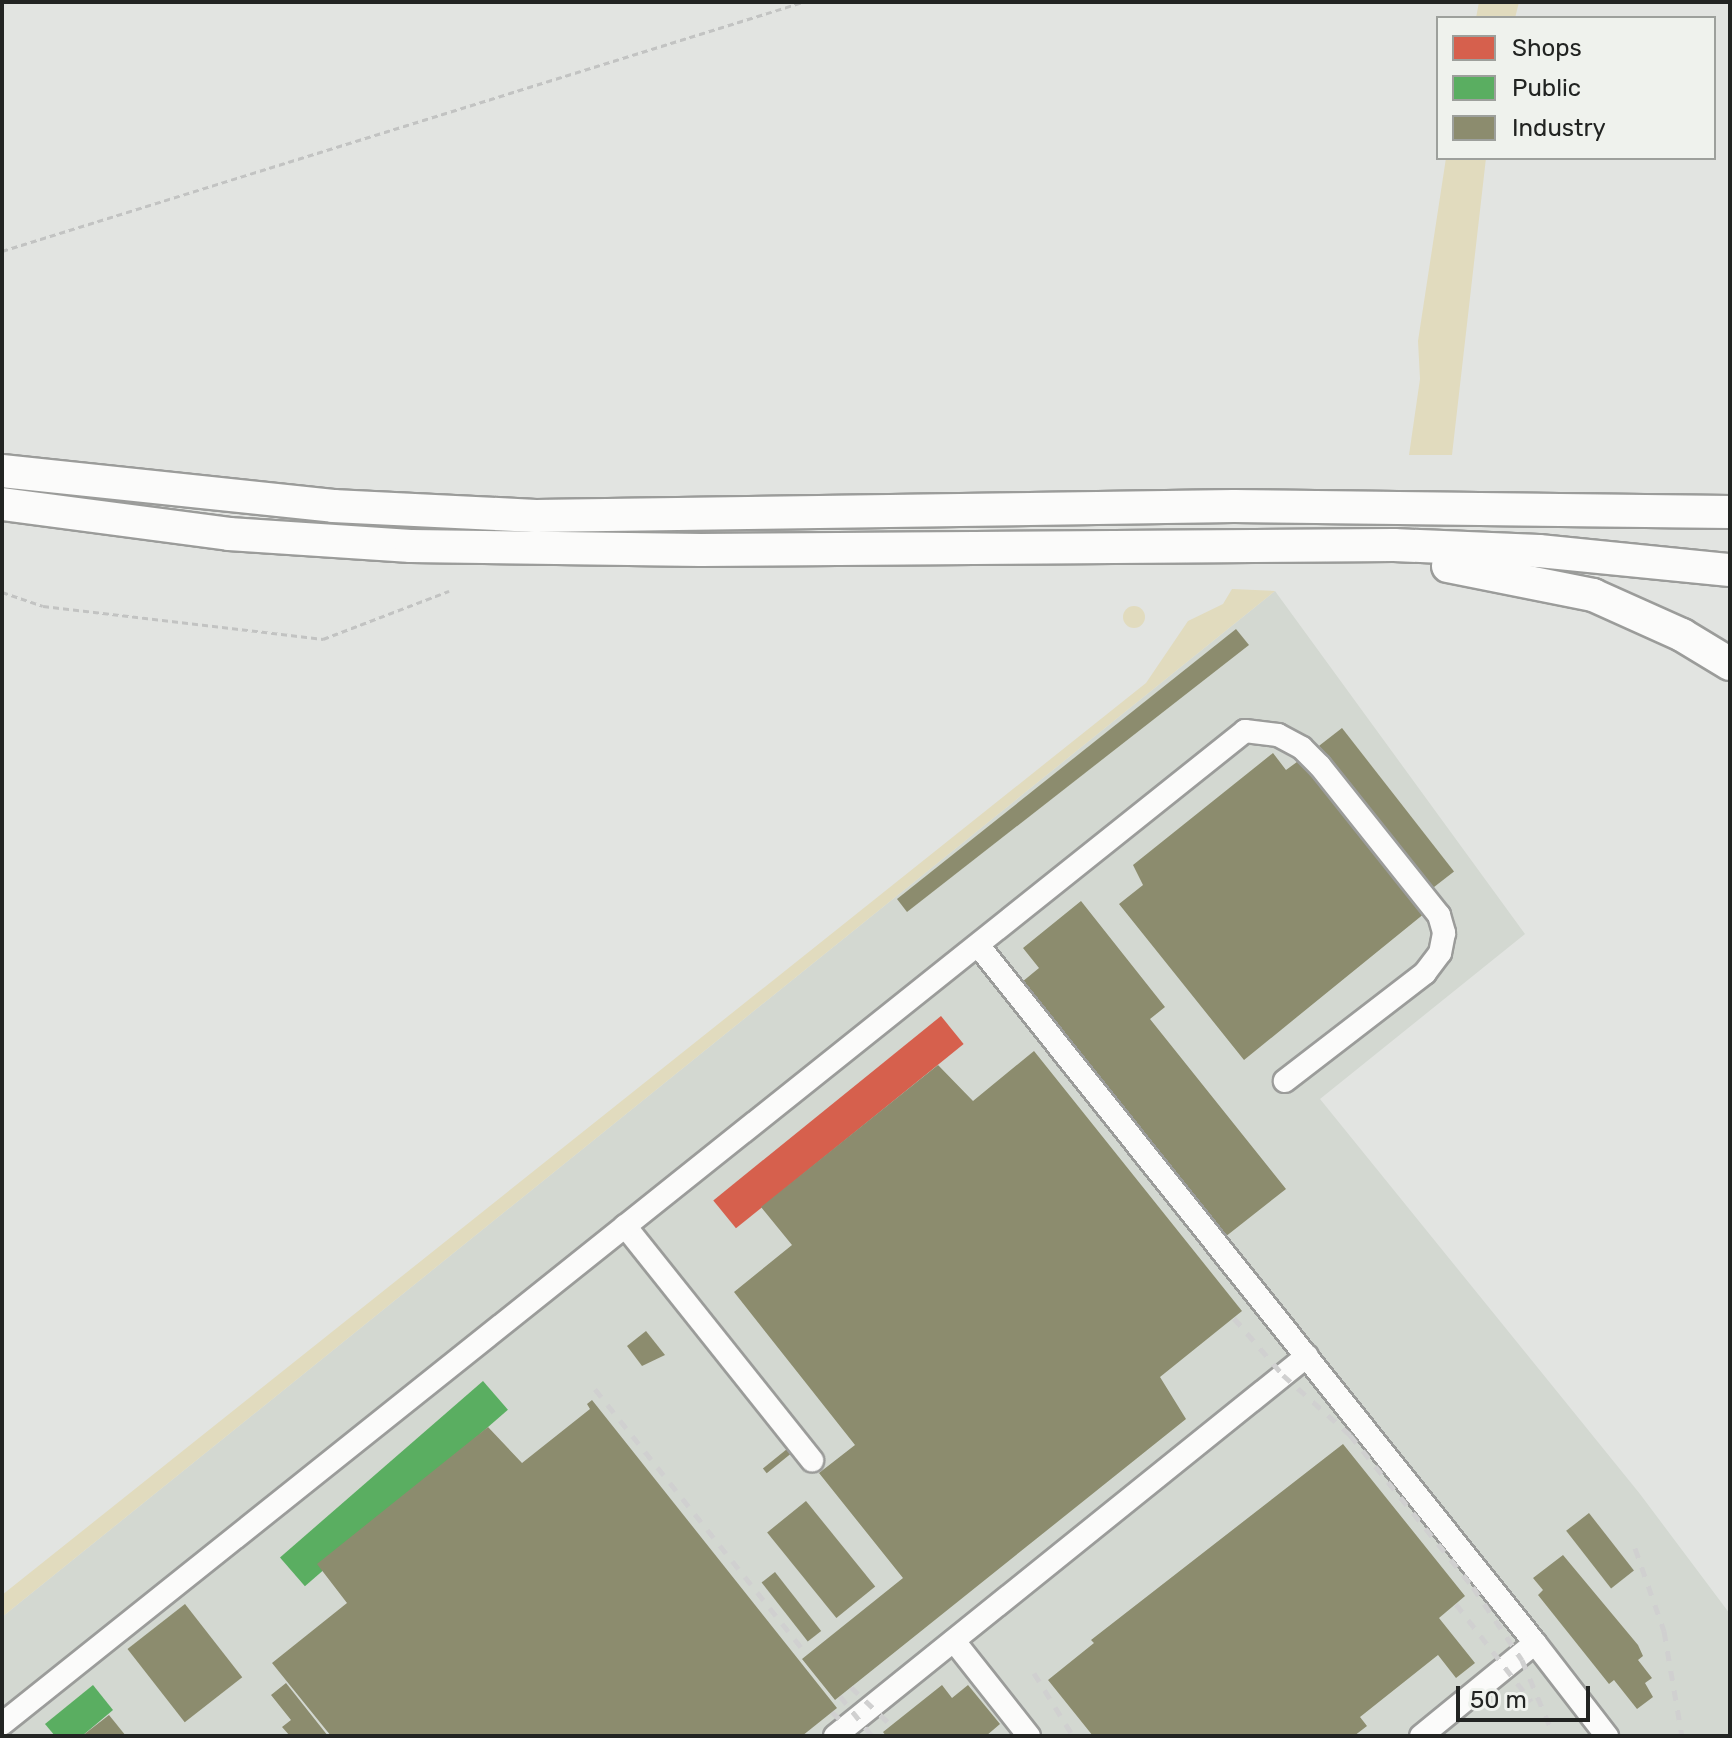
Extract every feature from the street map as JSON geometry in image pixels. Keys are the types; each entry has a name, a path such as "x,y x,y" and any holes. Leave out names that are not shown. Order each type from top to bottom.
{"highway":[{"path":"2,471 318,505 536,516 1234,506 1730,512"},
{"path":"2,504 229,534 426,547 701,550 1246,543 1539,551 1730,570"},
{"path":"1442,509 1730,533"},
{"path":"1246,543 1545,582 1631,610 1730,664"}],"lane":[{"path":"2,1724 1245,731 1278,735 1302,748 1320,766 1439,915 1444,933 1440,953 1425,973 1285,1081"},
{"path":"978,945 1607,1736"},
{"path":"625,1226 812,1460"},
{"path":"835,1736 1307,1356"},
{"path":"954,1641 1029,1736"},
{"path":"1421,1736 1535,1643"}],"path":[{"path":"2,251 803,2"},
{"path":"2,592 43,606 323,639 449,591"}],"shaded area":[{"path":"1479,2 1519,2 1516,16 1476,16"},
{"path":"1446,160 1486,160 1452,455 1409,455 1420,379 1418,341"},
{"path":"1232,589 1275,591 2,1617 2,1595 1146,683 1188,621 1223,604"},
{"path":"1275,591 1525,934 1320,1099 1640,1494 1730,1614 1730,1736 2,1736 2,1617"},
{"path":"1134,606 1142,609 1145,617 1142,625 1134,628 1126,625 1123,617 1126,609"}],"building: Shops":[{"path":"941,1016 964,1044 736,1228 713,1200"}],"building: Public":[{"path":"483,1381 508,1410 305,1586 280,1557"},
{"path":"93,1685 113,1710 82,1736 55,1736 45,1724"}],"building: Industry":[{"path":"1236,629 1249,645 907,912 897,899"},
{"path":"1342,728 1454,871 1431,889 1319,746"},
{"path":"1273,753 1286,770 1301,759 1425,913 1244,1060 1119,904 1143,885 1133,865"},
{"path":"1081,901 1165,1007 1150,1019 1286,1189 1225,1237 1022,982 1039,968 1023,948"},
{"path":"1034,1051 1242,1311 1160,1377 1186,1419 835,1700 802,1659 903,1578 819,1473 855,1445 734,1292 792,1245 761,1207 938,1065 973,1101"},
{"path":"646,1331 665,1355 642,1366 627,1346"},
{"path":"592,1400 837,1708 802,1736 331,1736 272,1663 347,1603 317,1564 488,1427 522,1463 590,1409 587,1404"},
{"path":"1343,1444 1465,1596 1439,1618 1475,1663 1456,1678 1438,1655 1360,1717 1367,1726 1354,1736 1093,1736 1048,1680 1094,1643 1091,1640"},
{"path":"787,1449 791,1454 767,1473 763,1469"},
{"path":"806,1501 875,1586 836,1618 767,1532"},
{"path":"1589,1513 1634,1571 1611,1588 1566,1531"},
{"path":"1563,1555 1638,1645 1643,1656 1638,1660 1652,1678 1645,1683 1653,1697 1637,1709 1614,1680 1609,1684 1538,1595 1543,1590 1533,1578"},
{"path":"775,1572 821,1631 808,1642 762,1582"},
{"path":"185,1604 242,1677 185,1722 127,1649"},
{"path":"286,1683 328,1736 290,1736 282,1727 291,1720 271,1695"},
{"path":"942,1685 952,1698 968,1685 1000,1724 986,1736 886,1736 883,1732"},
{"path":"109,1715 126,1736 82,1736"}],"railway":[{"path":"1234,1318 1283,1375 1350,1435 1473,1587 1522,1660 1554,1736"},
{"path":"595,1389 807,1655"},
{"path":"1635,1548 1664,1631 1682,1736"},
{"path":"1456,1604 1531,1701"},
{"path":"1034,1673 1073,1736"},
{"path":"851,1687 891,1725"},
{"path":"840,1696 872,1736"},
{"path":"832,1712 841,1720"}]}
